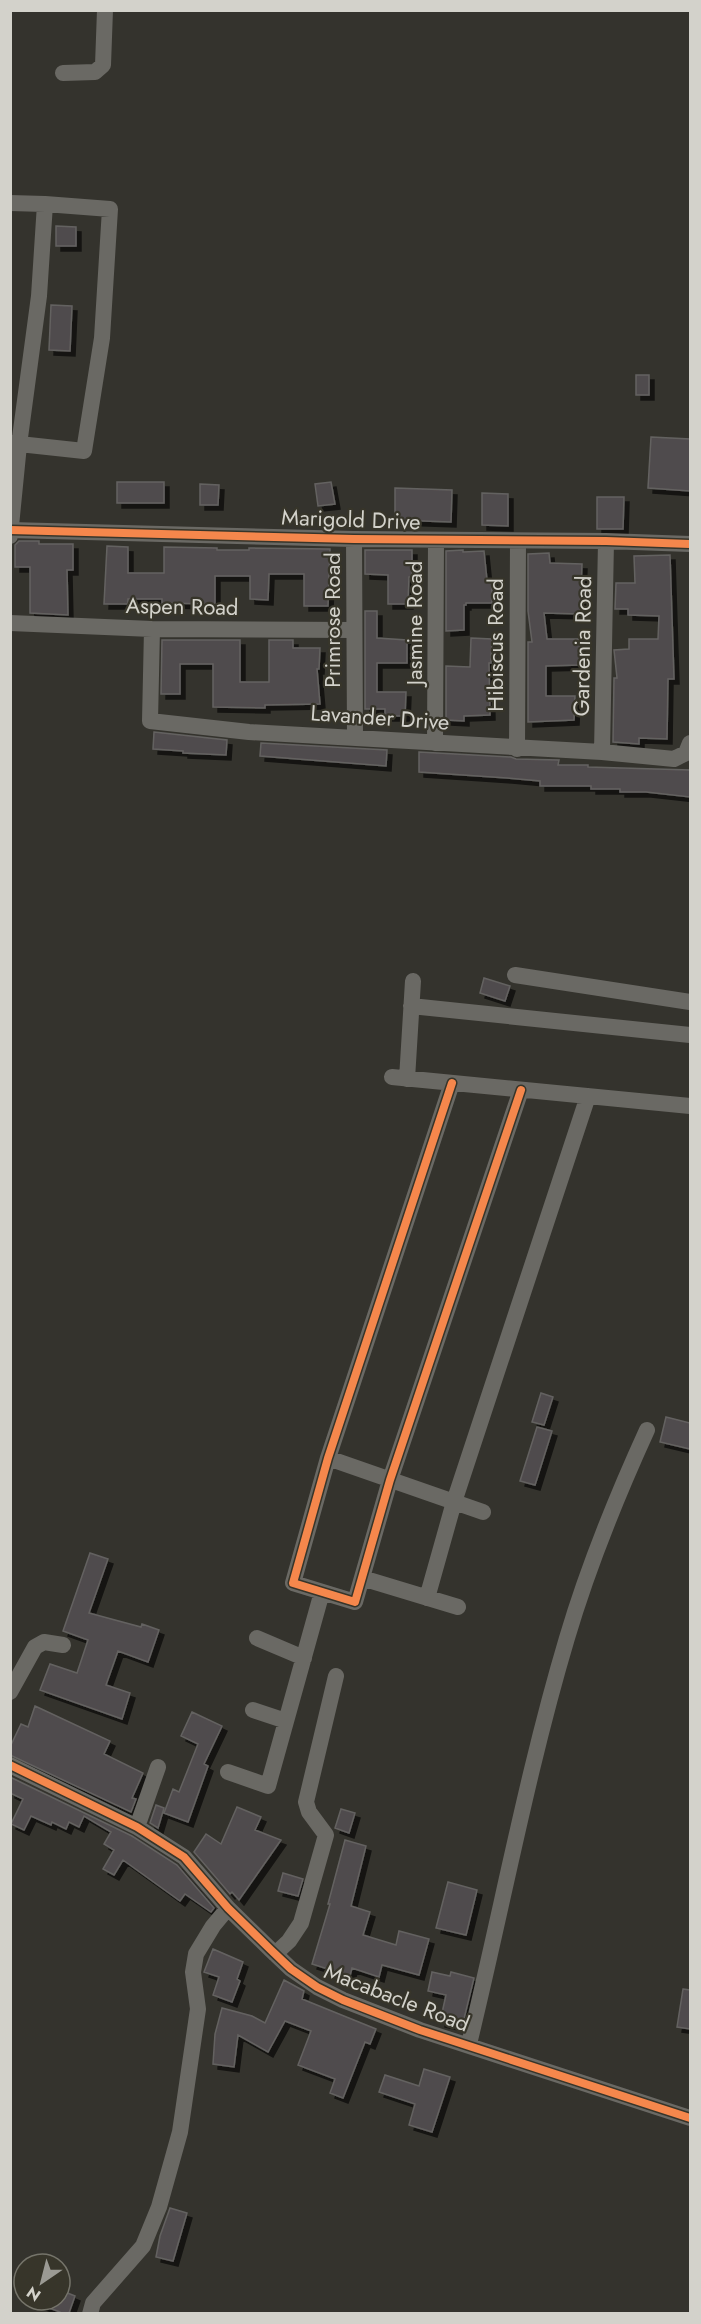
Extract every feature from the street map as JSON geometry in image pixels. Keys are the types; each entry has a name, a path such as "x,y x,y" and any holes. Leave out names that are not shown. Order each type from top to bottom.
{"street":[{"path":"63,73 95,72 103,65 105,10"},
{"path":"10,204 110,209 102,338 84,451 15,444"},
{"path":"10,536 15,444 39,296 45,204"},
{"name":"Marigold Drive","path":"11,530 354,539 690,544"},
{"name":"Primrose Road","path":"354,539 355,737"},
{"name":"Jasmine Road","path":"435,743 436,540"},
{"name":"Gardenia Road","path":"602,752 606,541"},
{"name":"Hibiscus Road","path":"517,748 518,542"},
{"name":"Aspen Road","path":"10,623 152,629 353,630"},
{"name":"Lavander Drive","path":"152,629 150,721 249,732 602,752 674,759 687,753 690,743"},
{"path":"514,975 690,1002"},
{"path":"413,981 399,1078 690,1106"},
{"path":"411,1006 690,1035"},
{"path":"452,1083 328,1458 293,1583 355,1602 390,1480 520,1090"},
{"path":"427,1598 453,1502 588,1096"},
{"path":"469,2044 492,1953 529,1776 568,1636 602,1535 647,1430"},
{"path":"328,1458 483,1512"},
{"path":"362,1578 458,1607"},
{"path":"228,1772 268,1786 322,1592"},
{"path":"258,1638 304,1658"},
{"path":"10,1692 34,1647 44,1642 63,1645"},
{"path":"275,1954 289,1941 301,1923 326,1835 309,1812 306,1802 336,1676"},
{"path":"253,1710 286,1721"},
{"name":"Macabacle Road","path":"10,1765 137,1827 184,1857 228,1908 275,1954 291,1969 317,1987 343,2000 420,2030 469,2044 690,2118"},
{"path":"137,1827 158,1767"},
{"path":"90,2313 93,2303 143,2246 159,2207 180,2132 198,2009 193,1972 196,1954 213,1926 228,1908"}],"building":[{"path":"56,226 76,227 76,246 56,246"},
{"path":"51,305 72,306 70,351 49,350"},
{"path":"636,375 649,375 649,395 636,395"},
{"path":"651,437 690,439 690,491 648,488"},
{"path":"117,482 164,482 164,503 117,503"},
{"path":"331,482 335,504 318,506 315,484"},
{"path":"200,484 219,485 218,505 200,505"},
{"path":"395,488 452,490 451,522 395,520"},
{"path":"482,493 508,494 508,526 482,525"},
{"path":"597,497 624,497 623,529 597,529"},
{"path":"19,541 39,541 39,544 73,544 73,570 67,570 68,615 30,613 30,567 15,567 15,545"},
{"path":"107,546 128,547 128,573 164,573 164,547 217,548 217,550 330,549 328,606 304,606 304,574 269,574 268,600 250,599 250,576 215,576 215,604 162,603 162,599 128,599 128,604 104,604"},
{"path":"365,550 412,550 412,577 409,577 408,604 388,604 388,575 365,574"},
{"path":"463,550 463,552 484,551 487,580 492,580 492,603 466,603 464,605 464,630 446,631 446,551"},
{"path":"549,553 550,563 582,564 580,614 544,613 547,639 580,639 580,665 546,666 546,696 575,696 574,720 528,722 528,642 532,642 528,611 528,554"},
{"path":"670,555 674,679 668,679 667,739 639,738 639,744 613,742 614,678 617,678 614,650 629,649 629,639 658,639 659,616 628,615 628,609 615,609 616,583 635,583 634,556"},
{"path":"365,611 377,611 377,638 407,640 407,663 377,663 377,692 406,692 405,716 385,716 385,709 365,709"},
{"path":"471,638 492,639 491,663 489,663 490,715 464,716 464,721 446,720 446,666 470,667"},
{"path":"162,640 240,640 240,682 269,682 269,640 293,640 293,648 320,648 319,669 317,669 320,704 265,705 265,708 213,707 213,664 180,664 180,694 161,694"},
{"path":"154,732 227,740 226,755 153,749"},
{"path":"261,743 387,750 386,766 260,756"},
{"path":"419,752 559,760 558,765 588,765 588,767 690,770 690,797 646,792 620,792 620,789 591,789 591,786 540,786 540,781 419,772"},
{"path":"484,978 510,986 505,1001 480,993"},
{"path":"541,1393 553,1397 544,1425 532,1422"},
{"path":"666,1417 690,1423 690,1449 660,1442"},
{"path":"537,1427 552,1431 535,1485 520,1481"},
{"path":"90,1553 108,1559 89,1613 141,1627 142,1624 159,1630 148,1662 118,1651 106,1685 130,1693 122,1719 40,1690 50,1664 77,1673 88,1640 63,1631"},
{"path":"35,1706 110,1741 104,1754 143,1773 132,1798 136,1799 131,1812 10,1755 10,1747 21,1724 28,1727"},
{"path":"192,1712 222,1726 204,1764 208,1766 188,1822 164,1813 173,1789 179,1792 198,1744 181,1736"},
{"path":"10,1777 132,1836 177,1865 214,1908 211,1912 185,1894 180,1901 123,1860 114,1875 103,1869 114,1850 104,1844 111,1832 84,1816 79,1827 69,1822 66,1829 31,1816 24,1830 11,1824 23,1799 10,1793"},
{"path":"156,1805 164,1808 158,1828 150,1823"},
{"path":"237,1807 261,1817 255,1830 281,1840 239,1900 232,1892 230,1894 194,1852 206,1834 221,1844"},
{"path":"341,1809 355,1813 349,1833 335,1828"},
{"path":"345,1840 366,1846 351,1906 370,1912 363,1935 396,1945 399,1931 429,1939 419,1975 382,1965 379,1977 352,1968 350,1976 312,1964 330,1904 328,1904"},
{"path":"283,1873 303,1879 298,1896 278,1891"},
{"path":"448,1882 477,1890 466,1935 436,1928"},
{"path":"213,1949 243,1962 237,1979 240,1981 232,2002 213,1995 219,1977 204,1972"},
{"path":"432,1972 450,1976 451,1972 474,1978 462,2027 440,2022 446,1995 428,1991"},
{"path":"284,1980 304,1991 302,1999 376,2029 370,2044 365,2042 343,2098 330,2093 335,2079 298,2065 311,2031 285,2021 268,2052 238,2035 234,2067 213,2064 215,2034 222,2008 252,2016 265,2023"},
{"path":"683,1989 690,1990 690,2029 677,2027"},
{"path":"424,2069 450,2077 432,2132 409,2125 415,2104 379,2092 385,2075 419,2086"},
{"path":"170,2208 187,2213 173,2261 156,2257 160,2236"}],"cycle path":[{"path":"10,530 354,539 690,544"},
{"path":"452,1083 328,1458 293,1583 355,1602 390,1480 521,1090"},
{"path":"10,1765 137,1827 184,1857 228,1908 291,1969 317,1987 343,2000 420,2030 690,2118"}]}
